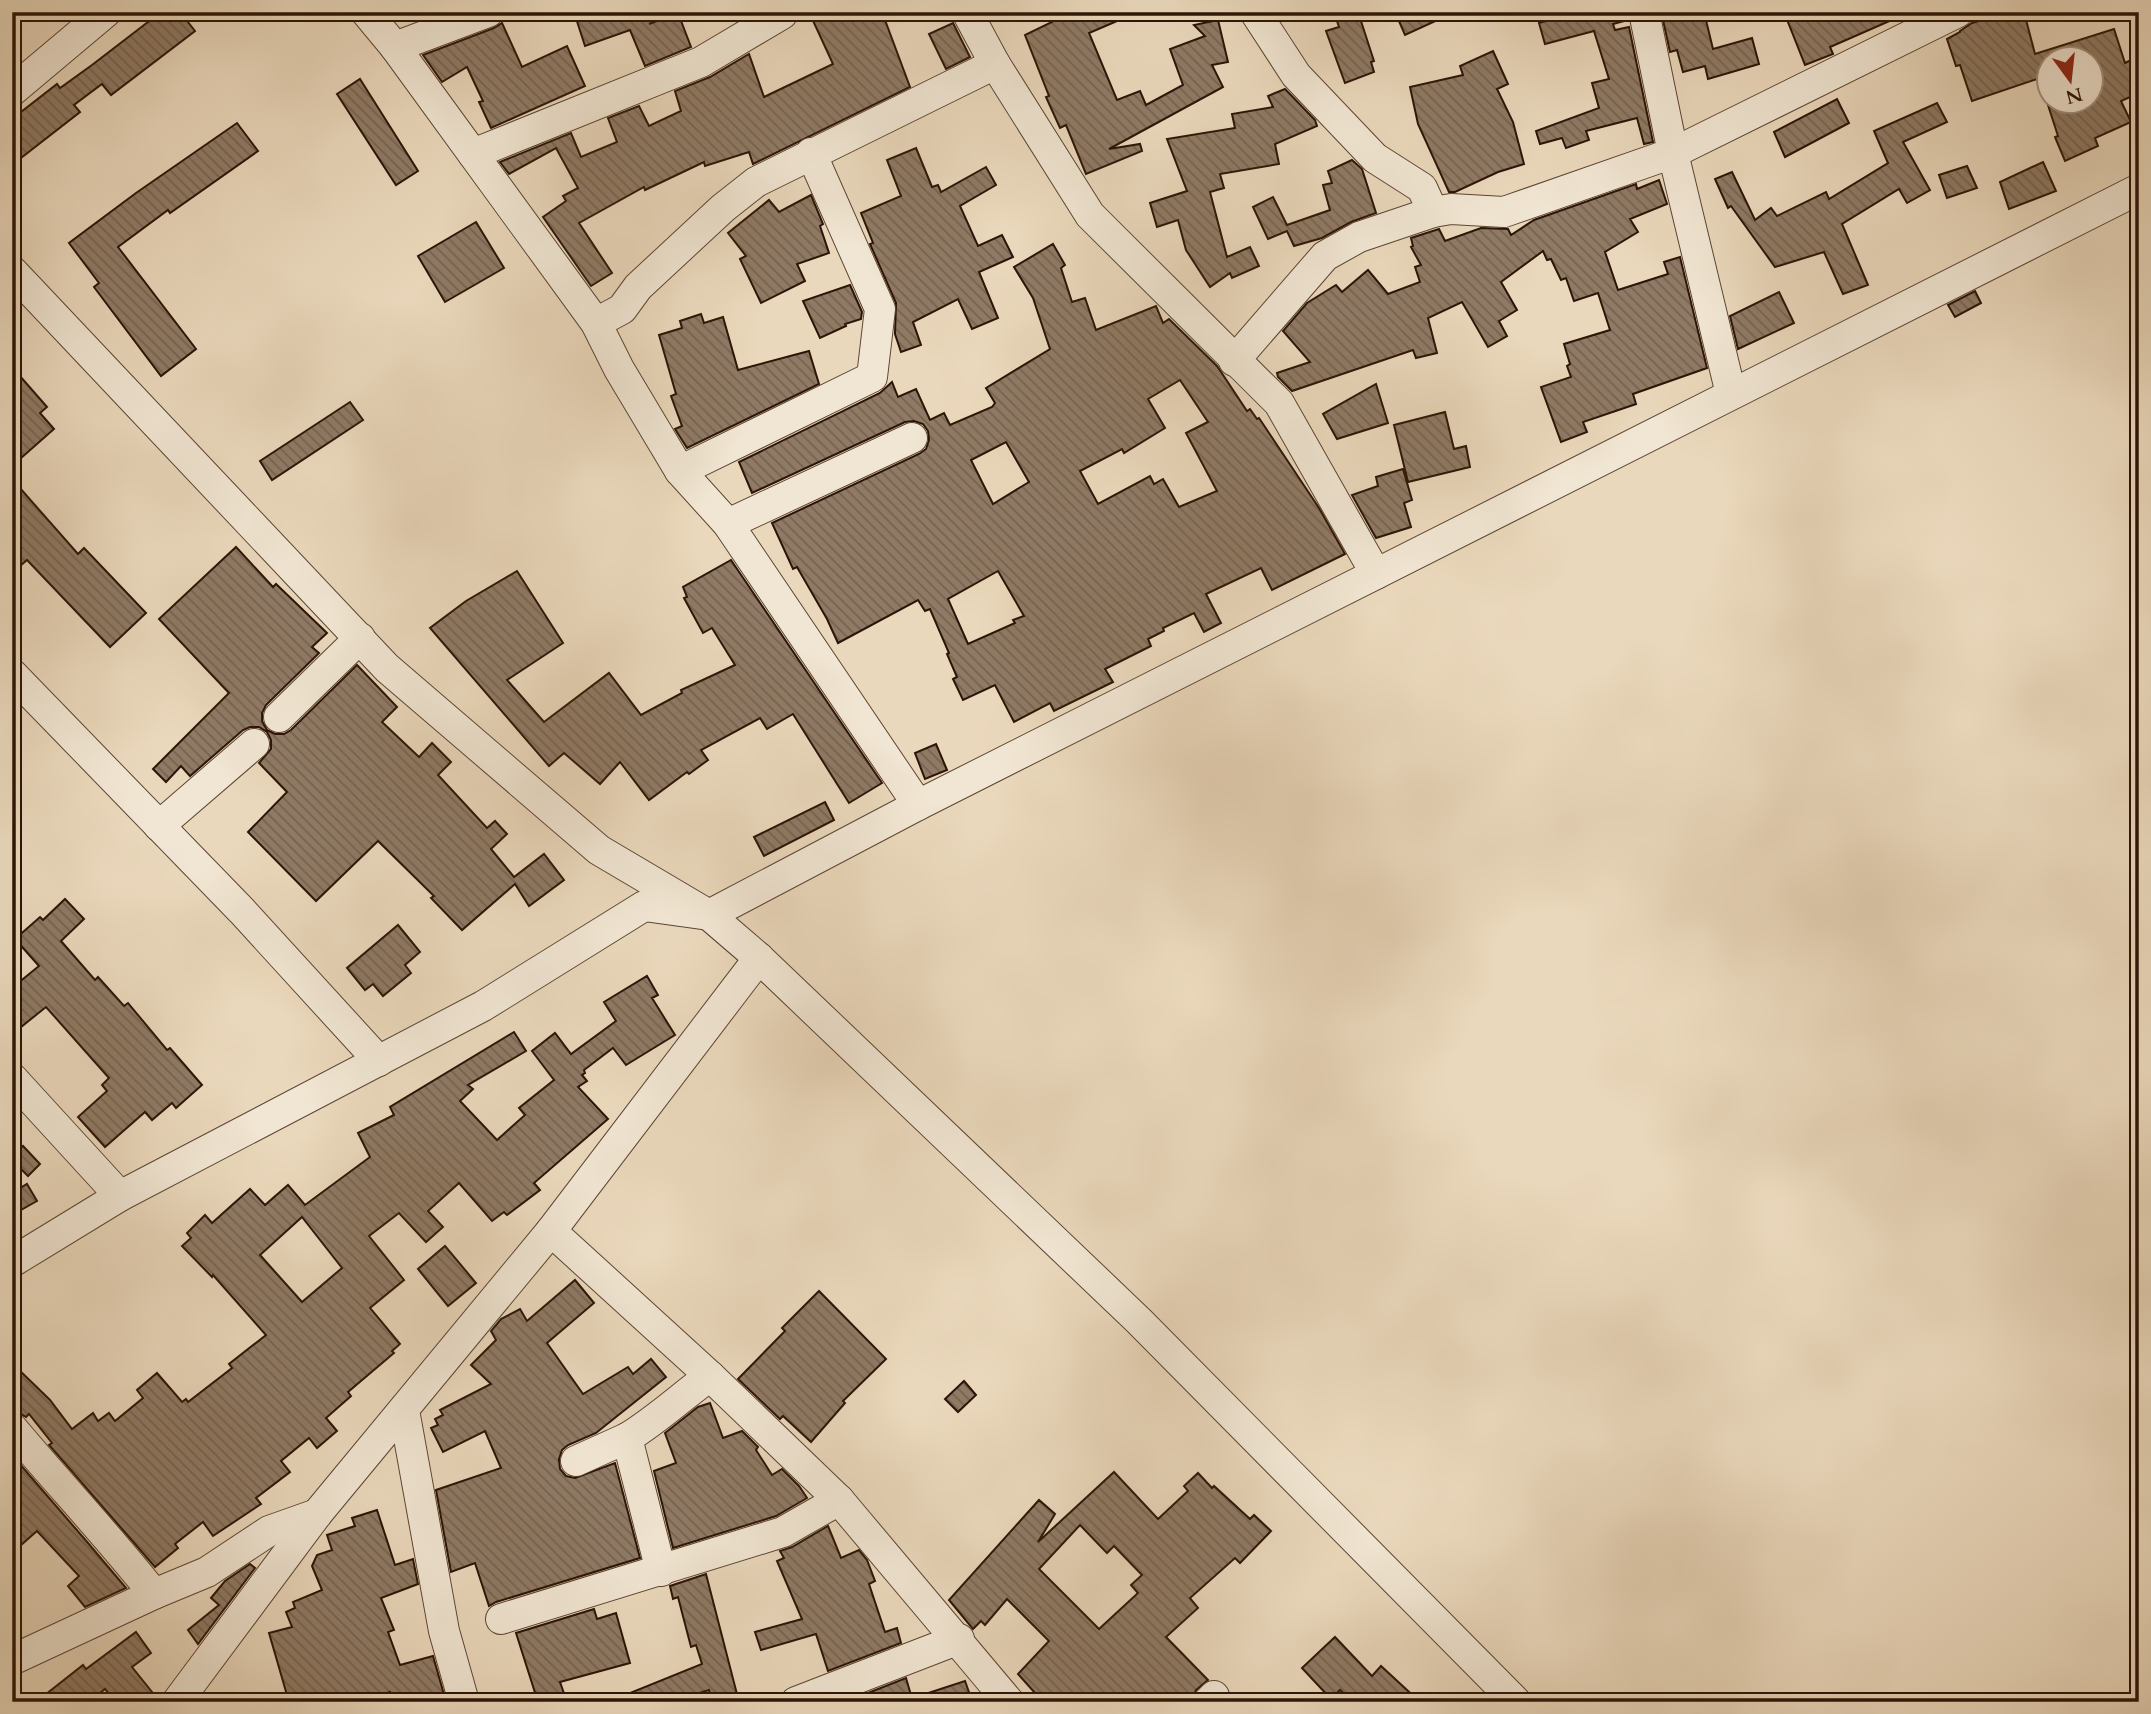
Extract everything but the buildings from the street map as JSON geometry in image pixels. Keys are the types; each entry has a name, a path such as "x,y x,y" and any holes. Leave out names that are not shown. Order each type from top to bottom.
{"street":[{"path":"12,91 106,12"},
{"path":"366,12 395,47 596,323 619,369 680,471 728,524 918,805"},
{"path":"395,47 488,12"},
{"path":"967,12 995,64 1090,215 1279,404 1376,574"},
{"path":"1255,12 1296,75 1375,158 1422,188 1433,212"},
{"path":"1644,12 1673,153 1731,394"},
{"path":"1234,361 1325,256 1359,237 1433,212 1451,209 1504,212 1673,153 1958,12"},
{"path":"473,154 701,62 782,14"},
{"path":"596,323 622,309 638,287 723,208 756,182 995,64"},
{"path":"680,471 872,377 880,309 811,153"},
{"path":"12,1262 120,1196 483,1006 644,906 709,915 918,805 2139,189"},
{"path":"13,273 387,668 599,850 709,915 759,958 1139,1321 1503,1698"},
{"path":"728,524 912,438"},
{"path":"279,717 360,638"},
{"path":"12,674 242,911 379,1061"},
{"path":"159,826 254,744"},
{"path":"177,1702 317,1514 551,1231 759,958"},
{"path":"12,1079 120,1196"},
{"path":"551,1231 710,1376 839,1500 959,1639 1009,1702"},
{"path":"576,1461 648,1426 678,1398 710,1376"},
{"path":"404,1410 459,1701"},
{"path":"12,1428 74,1502 110,1538 154,1594"},
{"path":"627,1438 661,1571"},
{"path":"501,1619 783,1532 839,1500"},
{"path":"12,1660 207,1572 269,1531 317,1514"},
{"path":"796,1702 959,1639"}]}
